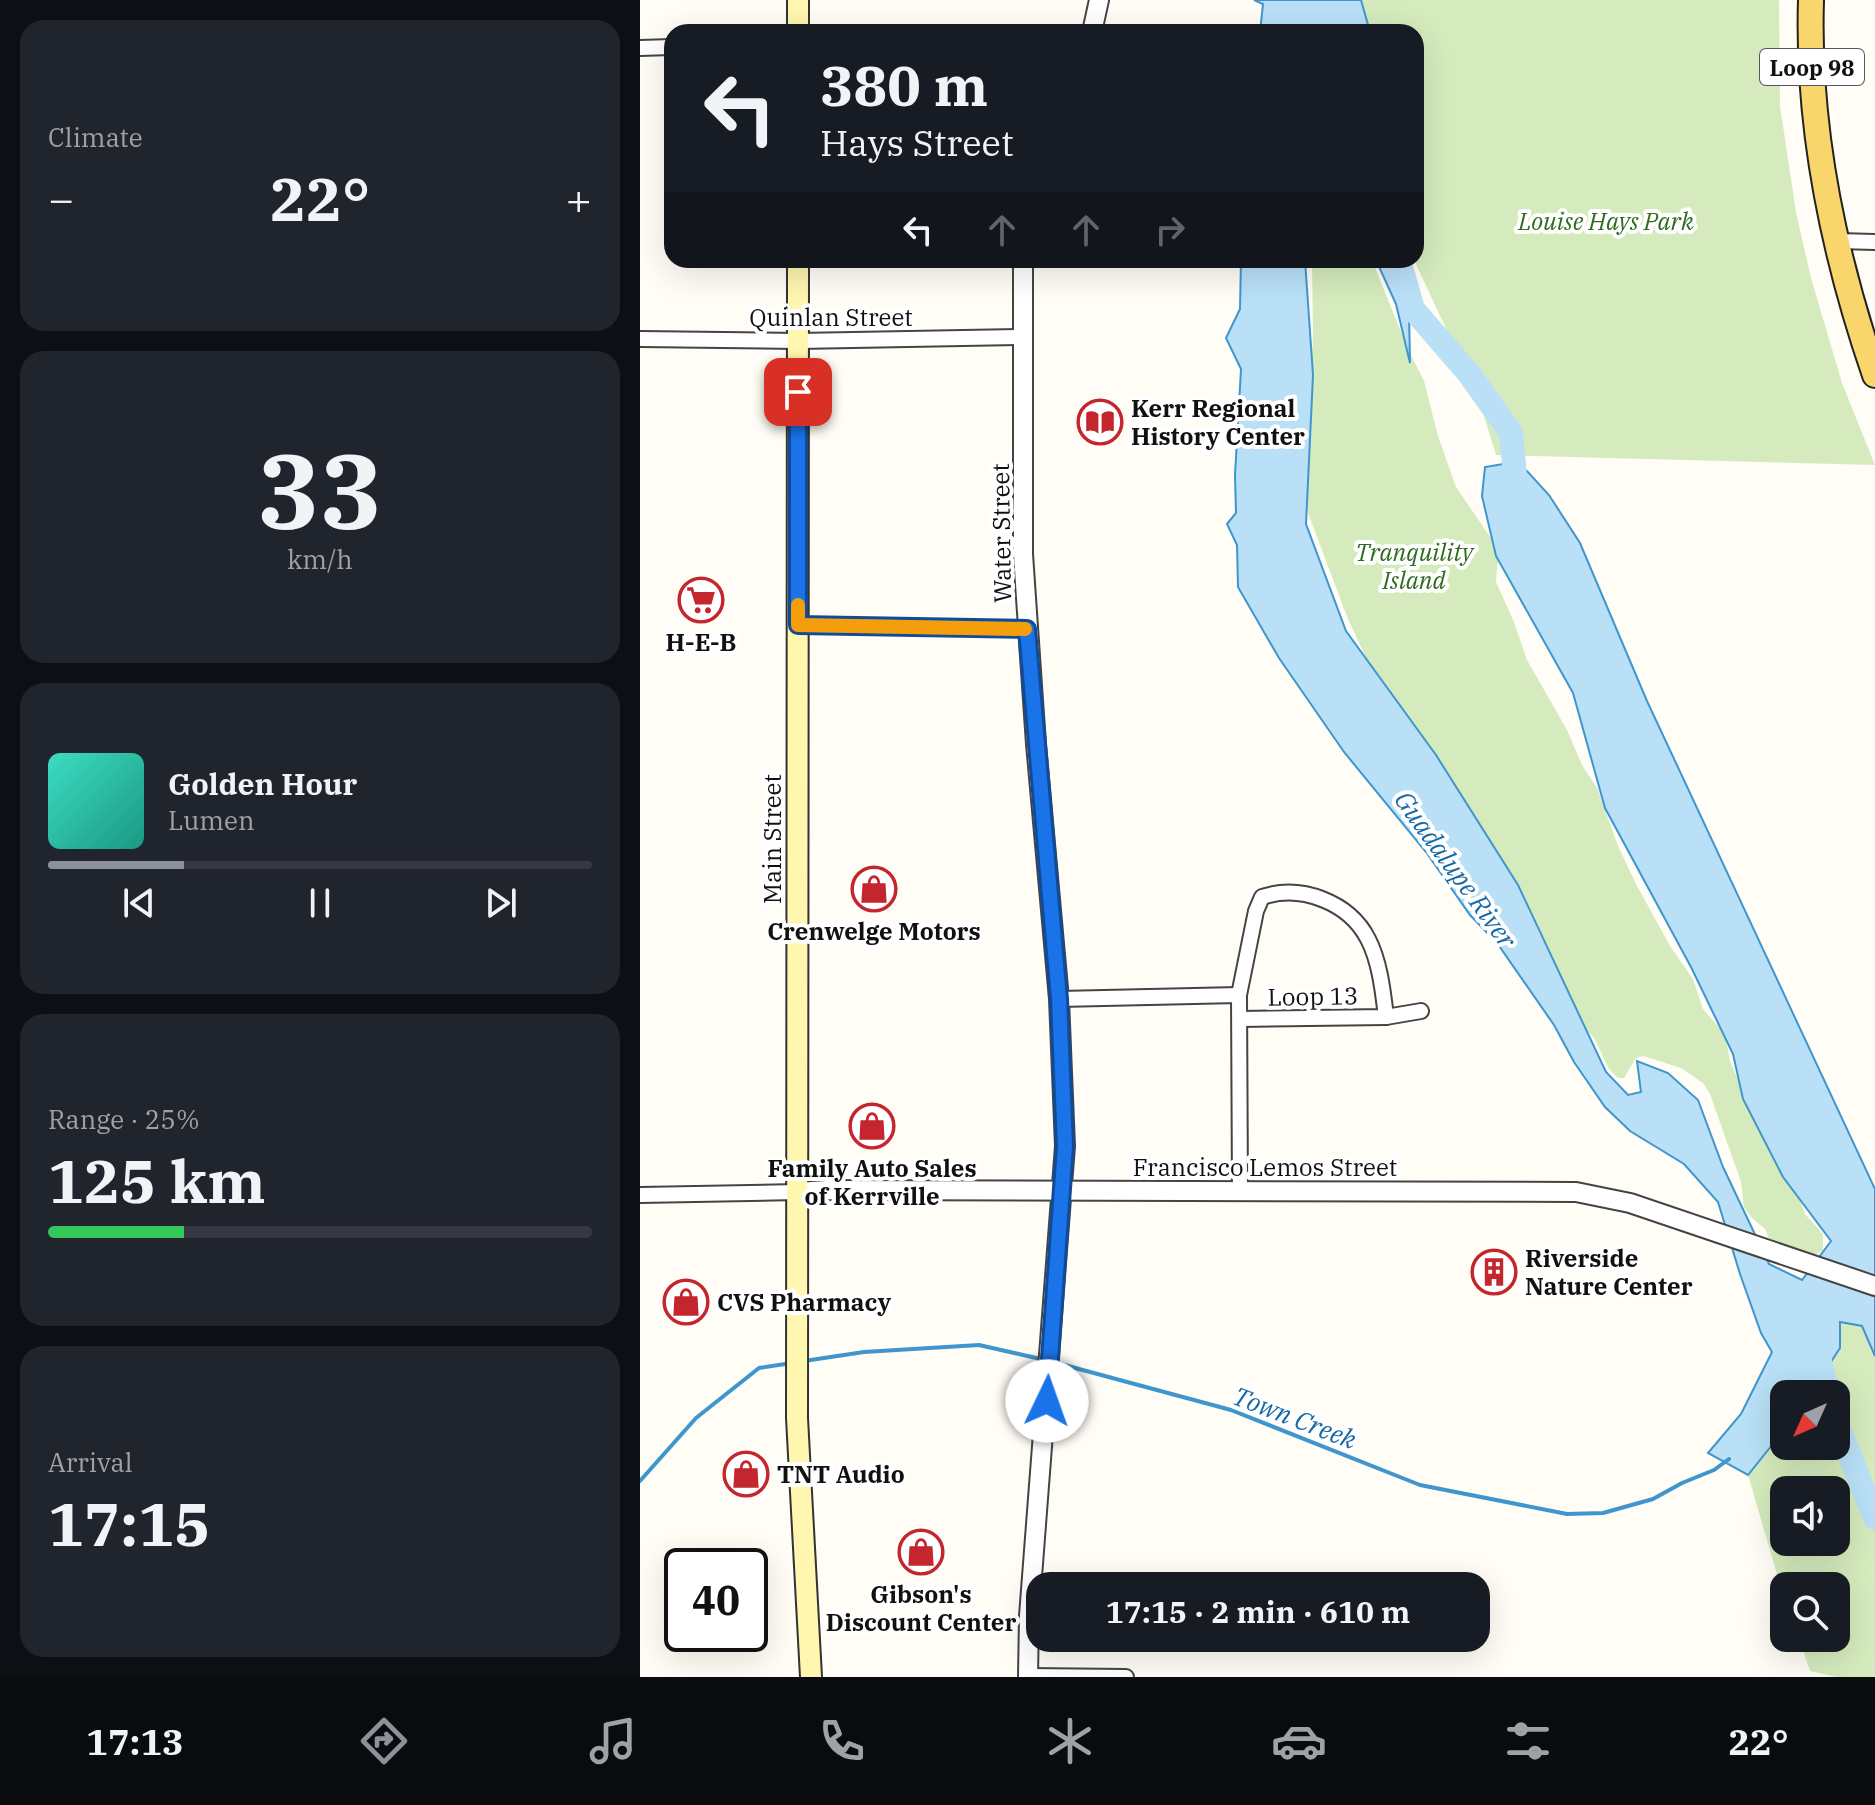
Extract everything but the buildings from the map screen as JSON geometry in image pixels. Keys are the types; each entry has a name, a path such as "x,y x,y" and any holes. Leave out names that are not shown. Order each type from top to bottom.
{"main road":[{"path":"798,0 798,24"},
{"name":"Loop 98","path":"1811,0 1814,99 1823,172 1838,241 1875,375"},
{"name":"Main Street","path":"798,268 797,1418 809,1673"}],"street":[{"path":"1094,24 1099,0"},
{"path":"640,48 664,47"},
{"path":"1838,241 1875,242"},
{"name":"Water Street","path":"1023,268 1023,554 1059,999 1065,1146 1029,1607 1028,1676"},
{"name":"Quinlan Street","path":"640,339 798,341 1023,337"},
{"path":"798,625 1027,629"},
{"name":"Loop 13","path":"1239,995 1256,911 1262,897 1309,893 1334,903 1363,931 1375,955 1386,1017"},
{"path":"1059,999 1239,995 1240,1192"},
{"name":"Loop 13","path":"1241,1019 1386,1017 1421,1011"},
{"name":"Francisco Lemos Street","path":"640,1195 827,1190 1591,1194 1642,1207 1875,1286"},
{"path":"1028,1676 1126,1677"}],"green space":[{"name":"Louise Hays Park","path":"1361,0 1779,0 1780,106 1796,212 1811,278 1842,383 1875,465 1496,455 1478,397 1418,268 1424,268 1424,24 1362,24"},
{"name":"Tranquility Island","path":"1312,268 1375,268 1424,381 1438,436 1456,487 1497,547 1496,582 1527,660 1597,788 1636,884 1670,946 1693,979 1703,1009 1725,1034 1737,1078 1805,1214 1823,1234 1823,1250 1809,1259 1771,1243 1765,1229 1744,1207 1741,1182 1710,1094 1703,1083 1681,1068 1643,1056 1636,1058 1624,1078 1618,1078 1609,1069 1594,1038 1578,1019 1368,662 1348,619 1308,513 1306,479 1313,336"},
{"path":"1839,1322 1862,1326 1875,1356 1875,1677 1836,1677 1810,1671 1804,1652 1850,1652 1850,1572 1776,1572 1772,1556 1850,1556 1850,1476 1770,1476 1770,1550 1748,1475 1770,1448 1770,1460 1850,1460 1850,1380 1816,1380"}],"water":[{"path":"1254,0 1361,0 1368,24 1261,24 1263,4"},
{"path":"1241,268 1306,268 1313,375 1306,524 1346,631 1436,755 1518,885 1606,1072 1628,1095 1641,1092 1637,1061 1668,1073 1698,1100 1723,1167 1769,1264 1802,1280 1831,1241 1783,1177 1743,1099 1733,1054 1691,967 1605,808 1573,693 1496,556 1482,496 1485,467 1509,463 1527,471 1549,495 1580,543 1647,701 1875,1189 1875,1356 1862,1326 1840,1322 1840,1348 1819,1380 1770,1380 1770,1448 1748,1475 1708,1453 1741,1414 1772,1352 1761,1333 1718,1202 1684,1164 1630,1131 1605,1107 1574,1062 1554,1025 1497,943 1470,915 1426,852 1344,752 1279,658 1238,587 1237,545 1227,524 1236,513 1241,369 1226,338 1240,309"},
{"path":"1380,268 1408,268 1410,363 1396,304"}],"waterway":[{"name":"Guadalupe River","path":"1401,268 1413,309 1470,375 1511,433 1517,497"},
{"name":"Guadalupe River","path":"1818,1342 1824,1380"},
{"name":"Town Creek","path":"804,1361 864,1352 979,1345 1045,1360"},
{"name":"Town Creek","path":"1053,1362 1231,1410 1420,1485 1567,1514 1603,1513 1653,1499 1714,1470 1729,1459"},
{"name":"Town Creek","path":"640,1481 696,1418 759,1368 792,1363"},
{"name":"Guadalupe River","path":"1850,1456 1875,1518"}],"slow traffic":[{"path":"798,605 798,625 1025,629"}],"place":[{"name":"Kerr Regional History Center","path":"1100,422"},
{"name":"H-E-B","path":"701,600"},
{"name":"Crenwelge Motors","path":"874,889"},
{"name":"Family Auto Sales of Kerrville","path":"872,1126"},
{"name":"Riverside Nature Center","path":"1494,1272"},
{"name":"CVS Pharmacy","path":"686,1302"},
{"name":"TNT Audio","path":"746,1474"},
{"name":"Gibson's Discount Center","path":"921,1552"}],"route":[{"path":"798,392 798,625 1027,629 1059,999 1065,1146 1047,1401"}]}
